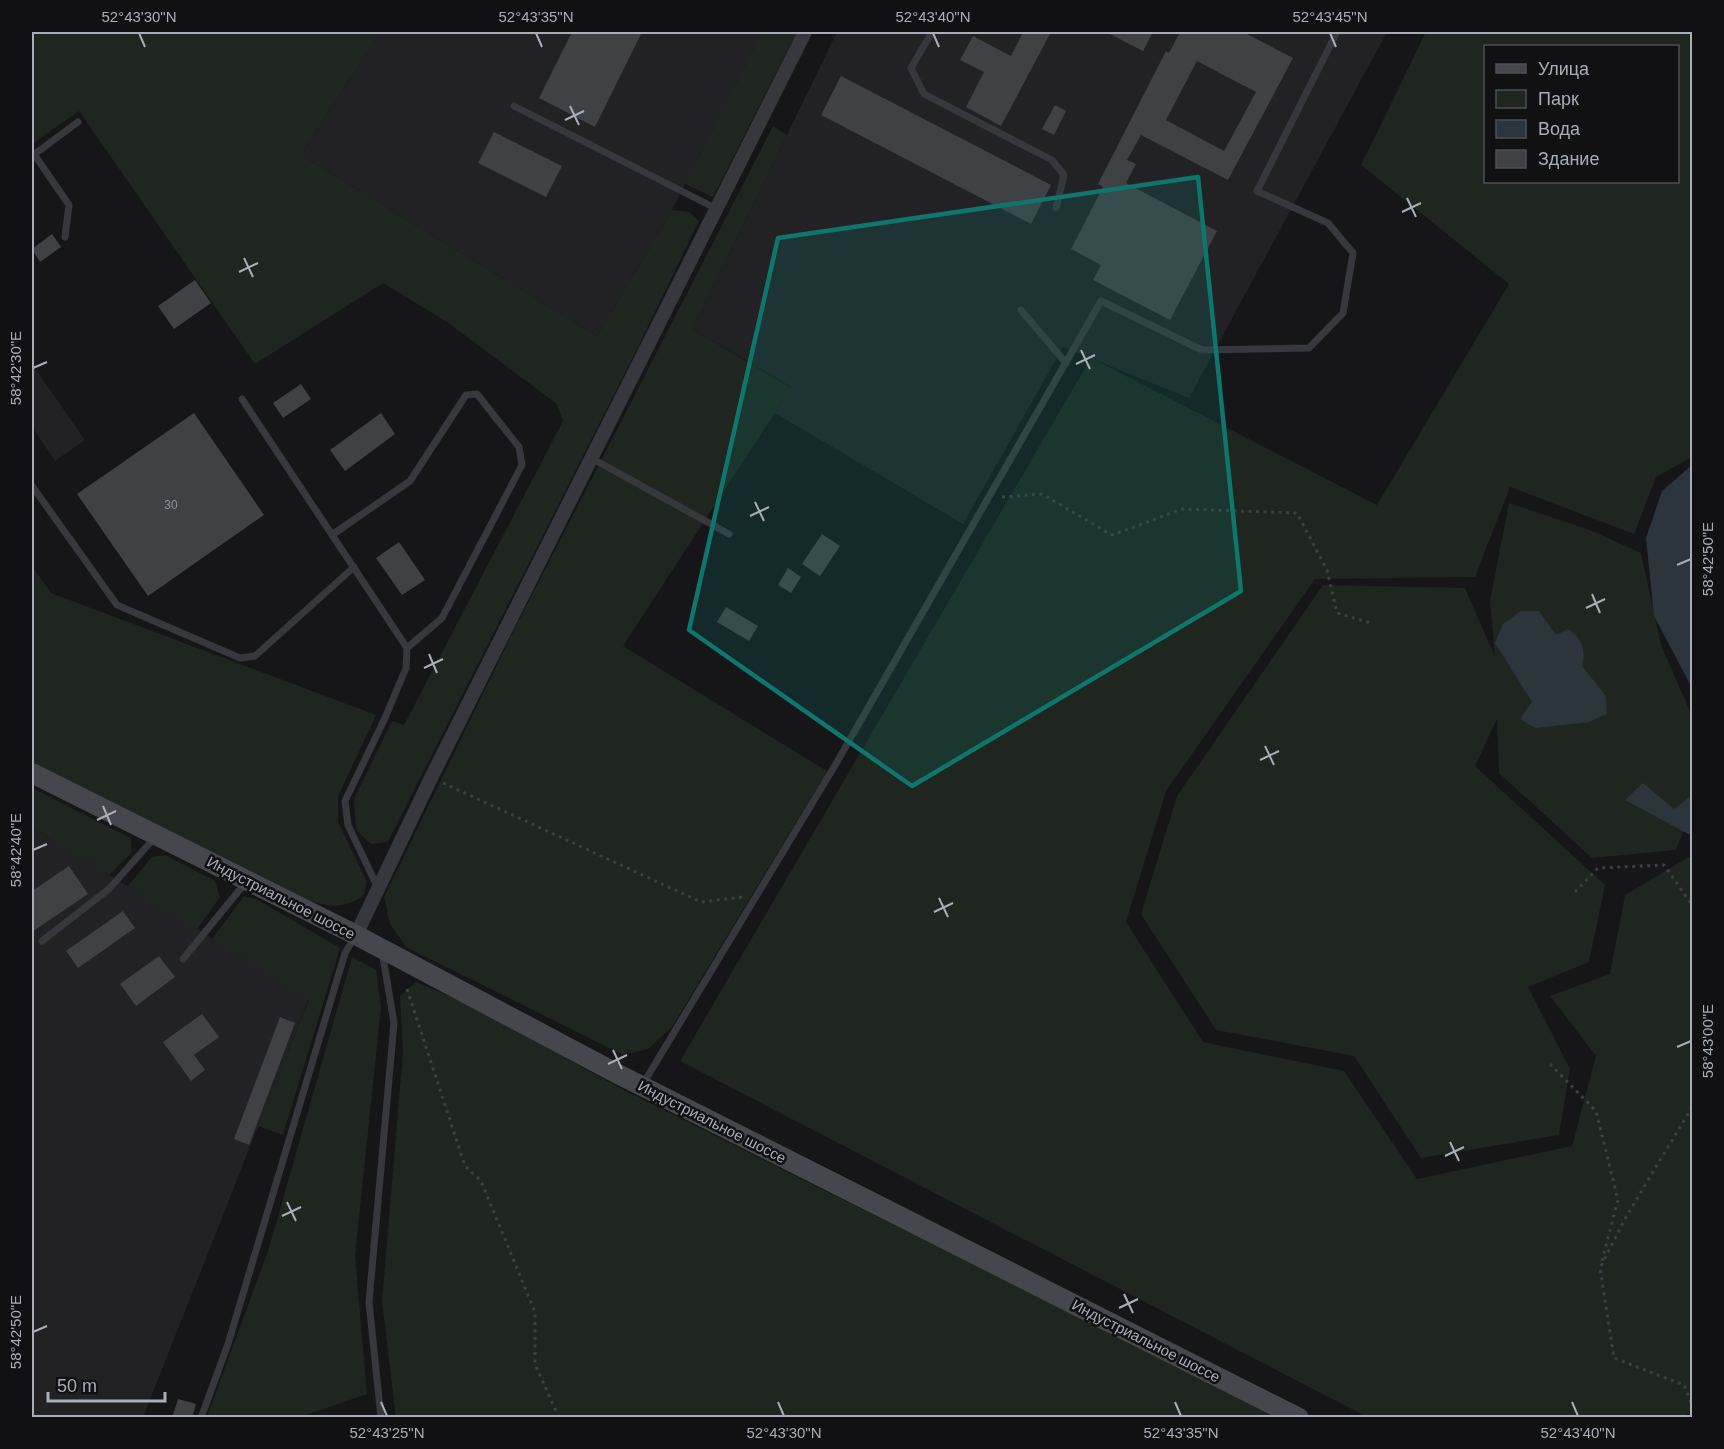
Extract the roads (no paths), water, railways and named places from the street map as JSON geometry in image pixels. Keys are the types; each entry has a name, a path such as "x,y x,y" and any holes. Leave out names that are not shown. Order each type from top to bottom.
{"main road":[{"name":"Индустриальное шоссе","path":"32,773 356,935 642,1086 1299,1418"}],"street":[{"path":"356,935 377,886 805,32"}],"lane":[{"path":"932,32 911,68 924,94 1052,160 1064,175 1056,208"},
{"path":"642,1086 757,896 1101,302 1202,350 1309,348 1342,313 1353,253 1328,223 1257,191 1337,32"},
{"path":"514,106 717,209"},
{"path":"65,237 69,206 33,155 78,122"},
{"path":"1021,310 1066,363"},
{"path":"332,535 411,481 466,395 477,394 519,447 522,465 442,618 407,648"},
{"path":"242,399 407,648 406,668 345,801 348,825 377,886"},
{"path":"593,459 729,534"},
{"path":"32,486 117,605 240,658 255,656 354,567"},
{"path":"42,942 109,889 156,835"},
{"path":"183,959 247,881"},
{"path":"201,1418 228,1344 345,953 356,935"},
{"path":"381,949 393,1023 369,1302 381,1418"}],"water":[{"path":"1692,465 1692,688 1654,616 1646,538 1662,491"},
{"path":"1521,611 1539,611 1556,635 1568,629 1577,636 1583,649 1582,666 1606,696 1607,714 1589,722 1535,728 1520,719 1532,702 1495,643 1503,624"},
{"path":"1643,783 1674,809 1692,795 1692,836 1625,800"}]}
